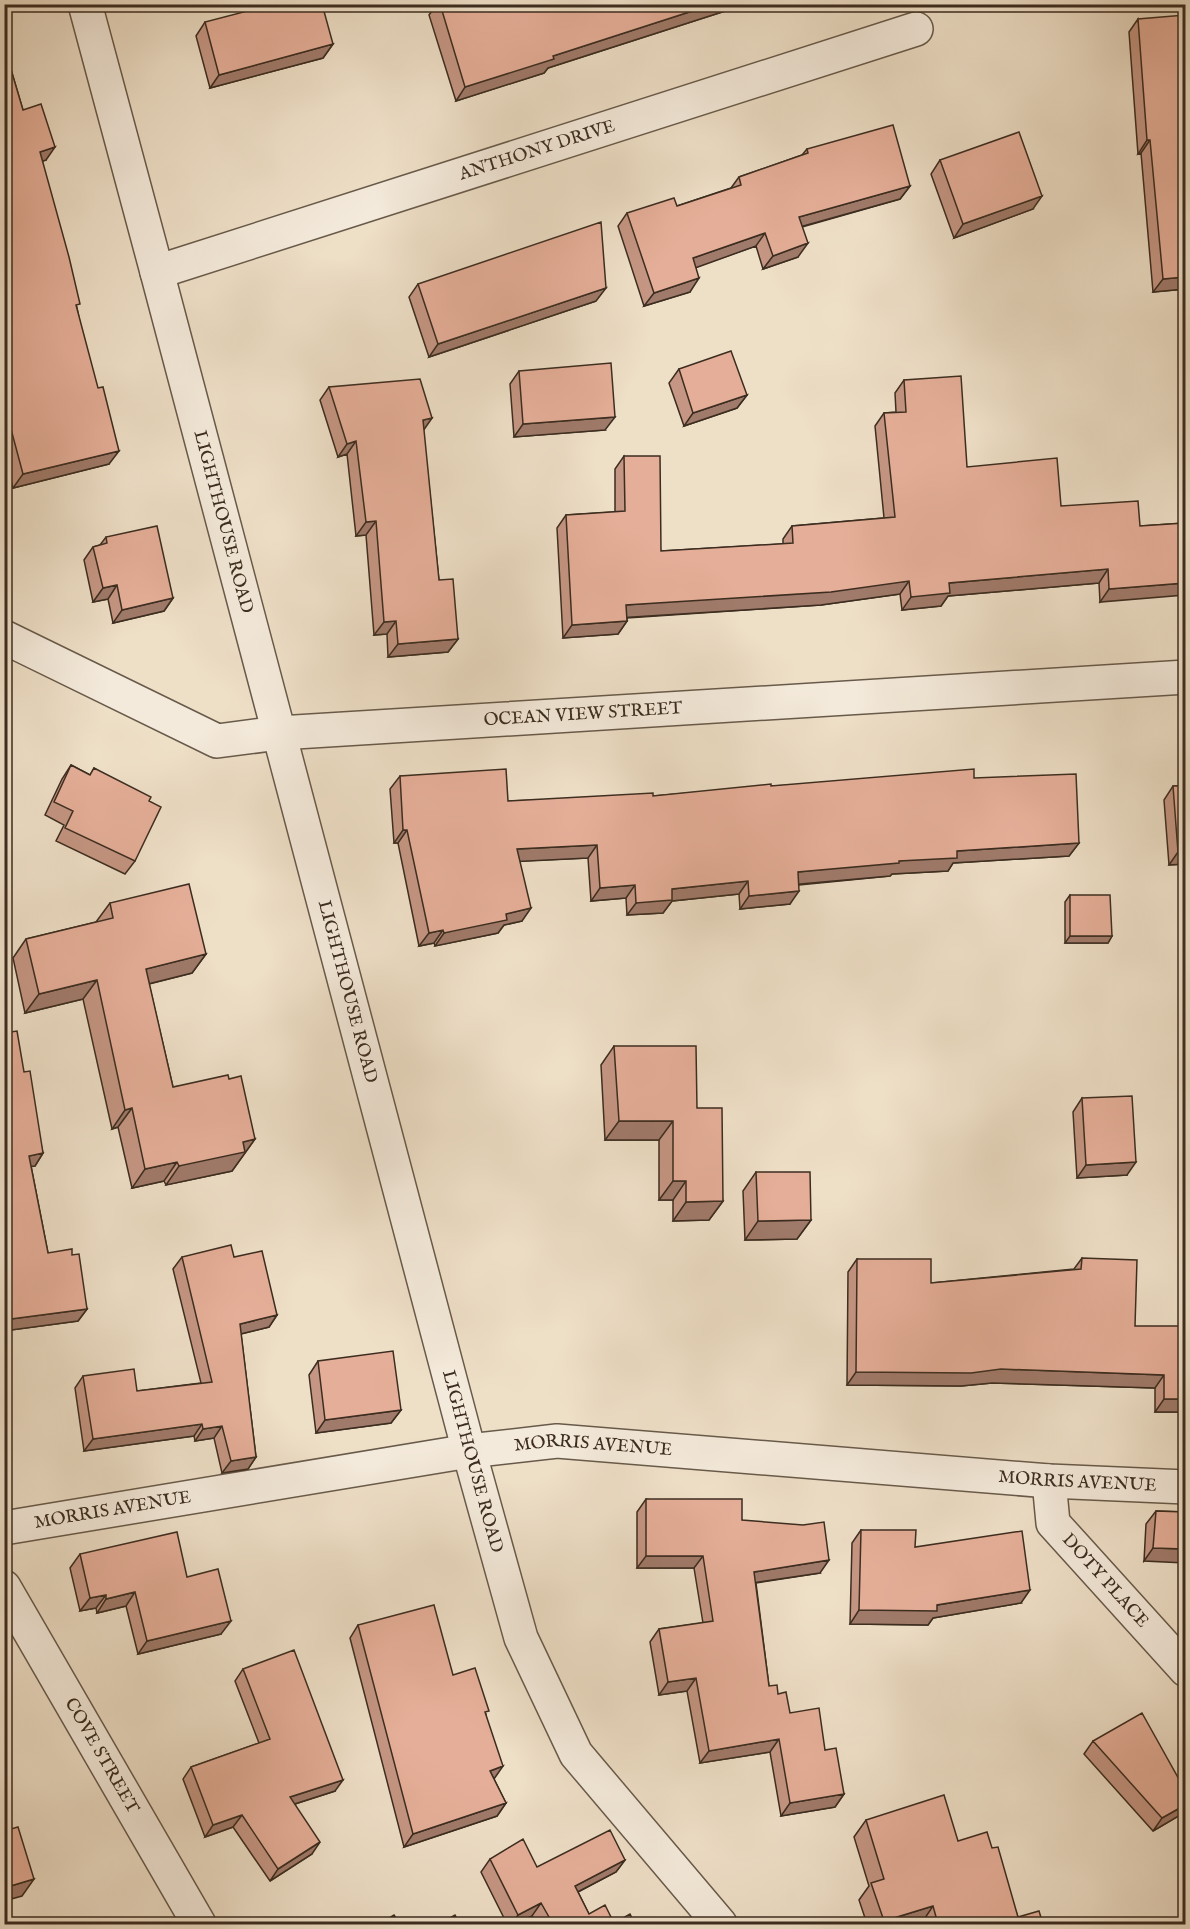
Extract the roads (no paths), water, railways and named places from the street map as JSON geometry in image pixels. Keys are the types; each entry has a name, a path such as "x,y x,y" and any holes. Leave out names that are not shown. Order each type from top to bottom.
{"street":[{"name":"LIGHTHOUSE ROAD","path":"85,4 469,1451 521,1638 576,1754 720,1924"},
{"name":"ANTHONY DRIVE","path":"157,272 916,29"},
{"name":"OCEAN VIEW STREET","path":"4,637 217,741 279,733 1185,677"},
{"name":"MORRIS AVENUE","path":"4,1528 469,1451 557,1441 1049,1481 1185,1488"},
{"name":"DOTY PLACE","path":"1049,1481 1053,1524 1185,1670"},
{"name":"COVE STREET","path":"4,1587 200,1924"}]}
